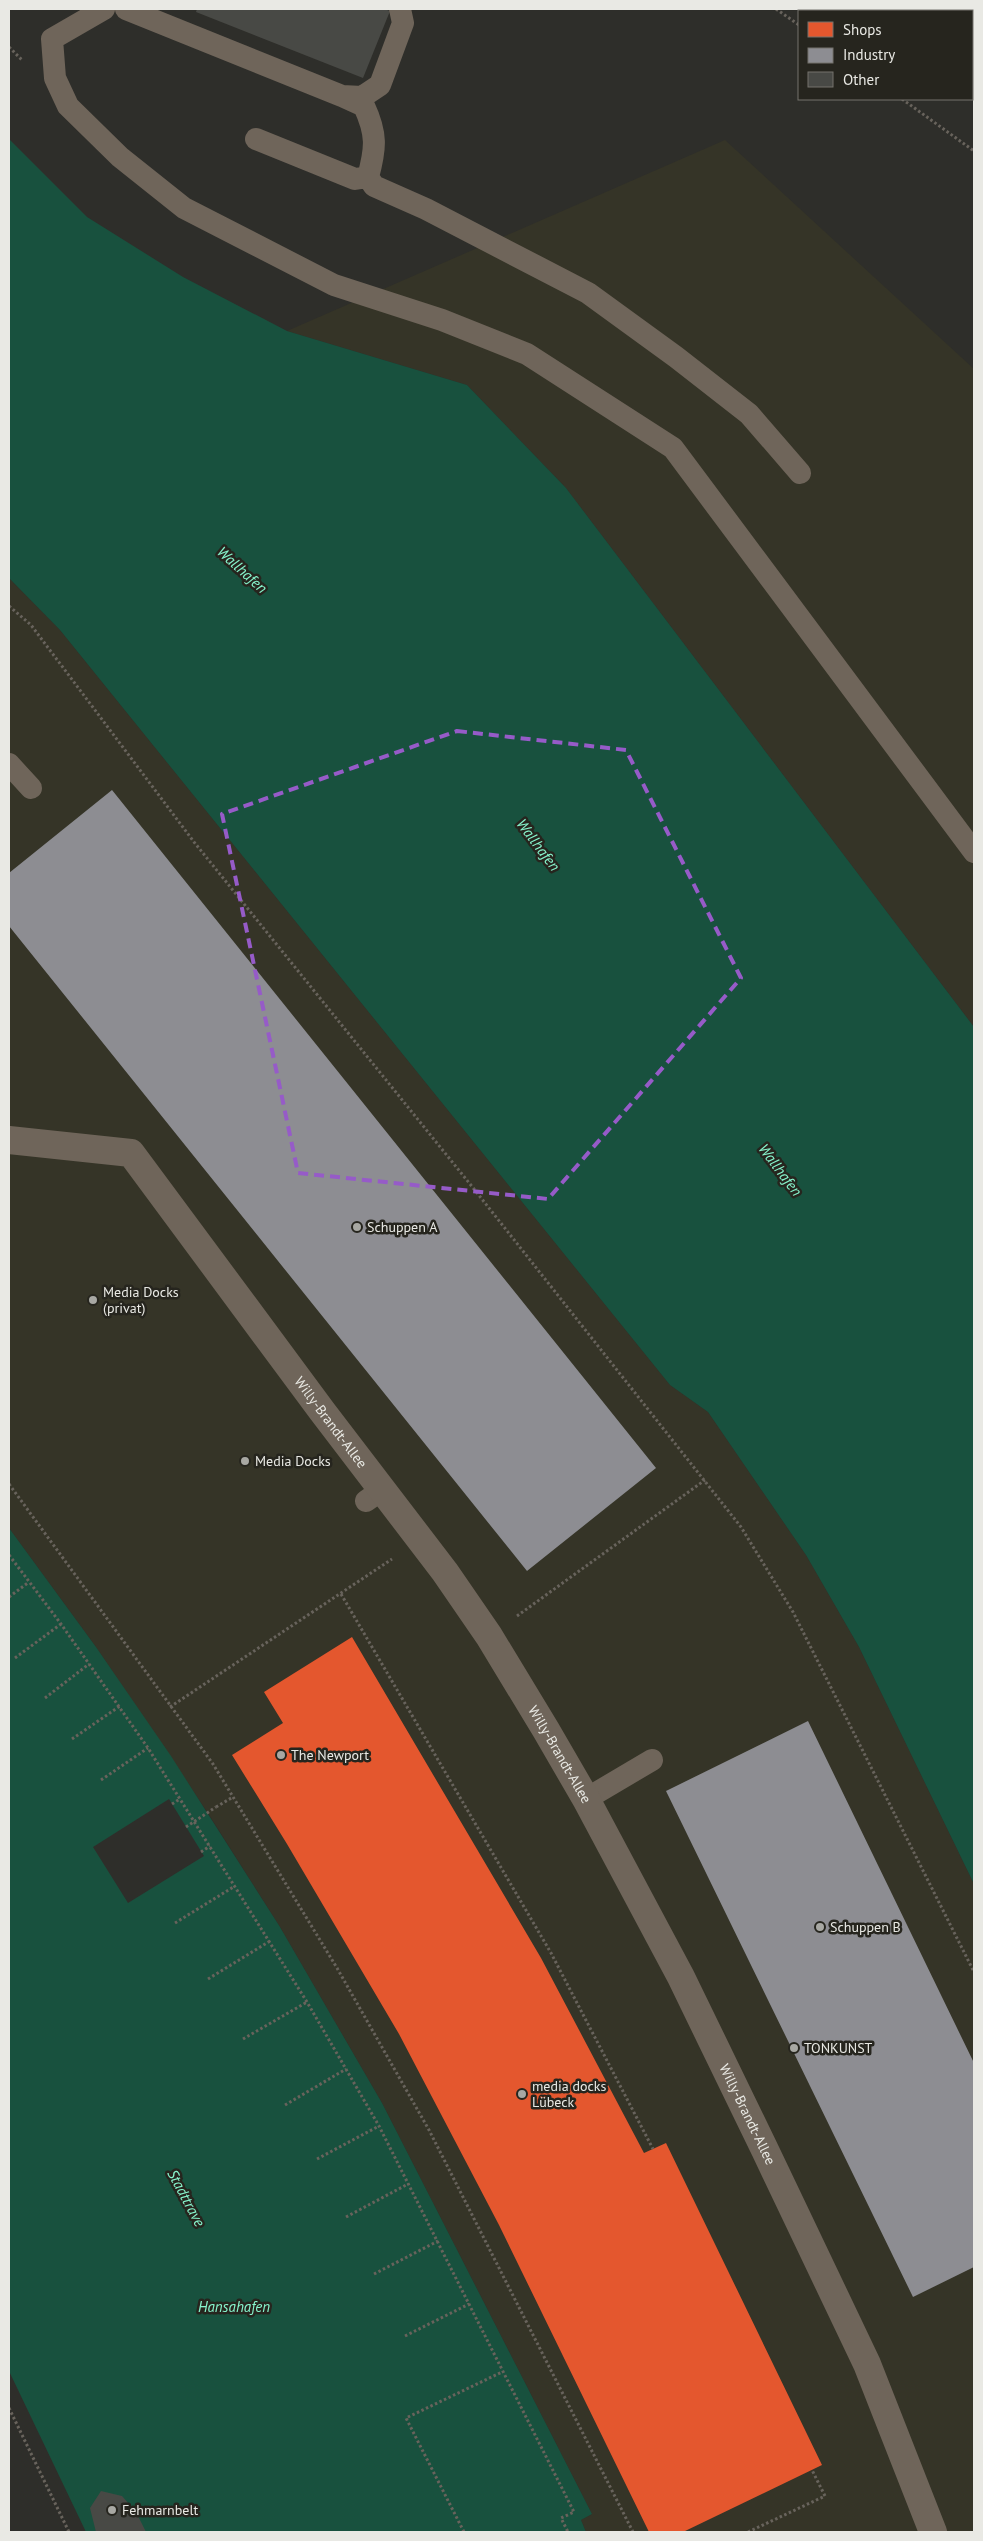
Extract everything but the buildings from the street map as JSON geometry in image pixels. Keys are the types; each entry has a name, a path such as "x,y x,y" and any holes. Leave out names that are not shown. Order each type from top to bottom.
{"street":[{"name":"Willy-Brandt-Allee","path":"9,1140 131,1152 315,1416 374,1495 420,1540 489,1636 586,1799 681,1977 863,2355 933,2532"}],"lane":[{"path":"104,9 52,39 55,78 68,106 120,157 184,208 334,285 442,320 527,354 673,448 974,852"},
{"path":"126,9 364,106 374,126"},
{"path":"400,9 403,23 380,85 374,126 375,140 368,177 374,186 426,208 588,293 676,357 749,414 800,473"},
{"path":"342,96 362,97 380,85"},
{"path":"256,139 355,179 368,177"},
{"path":"9,764 31,788"},
{"path":"586,1799 652,1760"}],"path":[{"path":"776,9 798,24"},
{"path":"903,100 974,151"},
{"path":"9,606 31,625 194,842 470,1184 741,1527 793,1612 974,1972"},
{"path":"489,1636 705,1480"},
{"path":"9,1484 213,1764 337,1968 429,2130 633,2532"},
{"path":"170,1707 420,1540"},
{"path":"9,1555 120,1706 148,1748 270,1941 379,2126 574,2512 561,2518 568,2532"},
{"path":"9,1597 29,1582"},
{"path":"341,1594 550,1954 653,2149"},
{"path":"15,1658 60,1624"},
{"path":"45,1698 89,1664"},
{"path":"72,1739 120,1706"},
{"path":"101,1780 148,1748"},
{"path":"186,1827 233,1797"},
{"path":"172,1804 180,1799"},
{"path":"201,1852 210,1846"},
{"path":"175,1923 235,1886"},
{"path":"208,1979 270,1941"},
{"path":"243,2039 307,2002"},
{"path":"285,2105 346,2069"},
{"path":"317,2158 379,2126"},
{"path":"346,2217 408,2184"},
{"path":"374,2274 438,2241"},
{"path":"405,2336 469,2304"},
{"path":"464,2532 406,2418 502,2372"},
{"path":"9,2408 69,2532"},
{"path":"748,2532 825,2496 812,2470"}],"highlighted area":[{"path":"457,731 626,750 741,978 548,1199 298,1173 222,814"}],"shaded area":[{"path":"725,140 974,369 974,1027 566,488 467,385 287,331"},
{"path":"9,578 60,630 670,1385 708,1412 806,1555 859,1647 974,1884 974,2532 586,2532 581,2520 592,2514 382,2103 280,1927 208,1813 96,1647 9,1528"}],"water":[{"name":"Wallhafen","path":"9,139 87,217 183,277 287,331 467,385 566,488 974,1027 974,1884 859,1647 806,1555 708,1412 670,1385 60,630 9,578"},
{"name":"Hansahafen","path":"9,1528 96,1647 171,1756 280,1927 382,2103 592,2514 581,2520 586,2532 86,2532 9,2371"}],"pier":[{"path":"169,1799 204,1856 128,1903 93,1847"}],"place":[{"name":"Schuppen A","path":"357,1227"},
{"name":"Media Docks (privat)","path":"93,1300"},
{"name":"Media Docks","path":"245,1461"},
{"name":"The Newport","path":"281,1755"},
{"name":"Schuppen B","path":"820,1927"},
{"name":"TONKUNST","path":"794,2048"},
{"name":"media docks Lübeck","path":"522,2094"},
{"name":"Fehmarnbelt","path":"112,2510"}],"water label":[{"name":"Stadttrave","path":"186,2198"}]}
